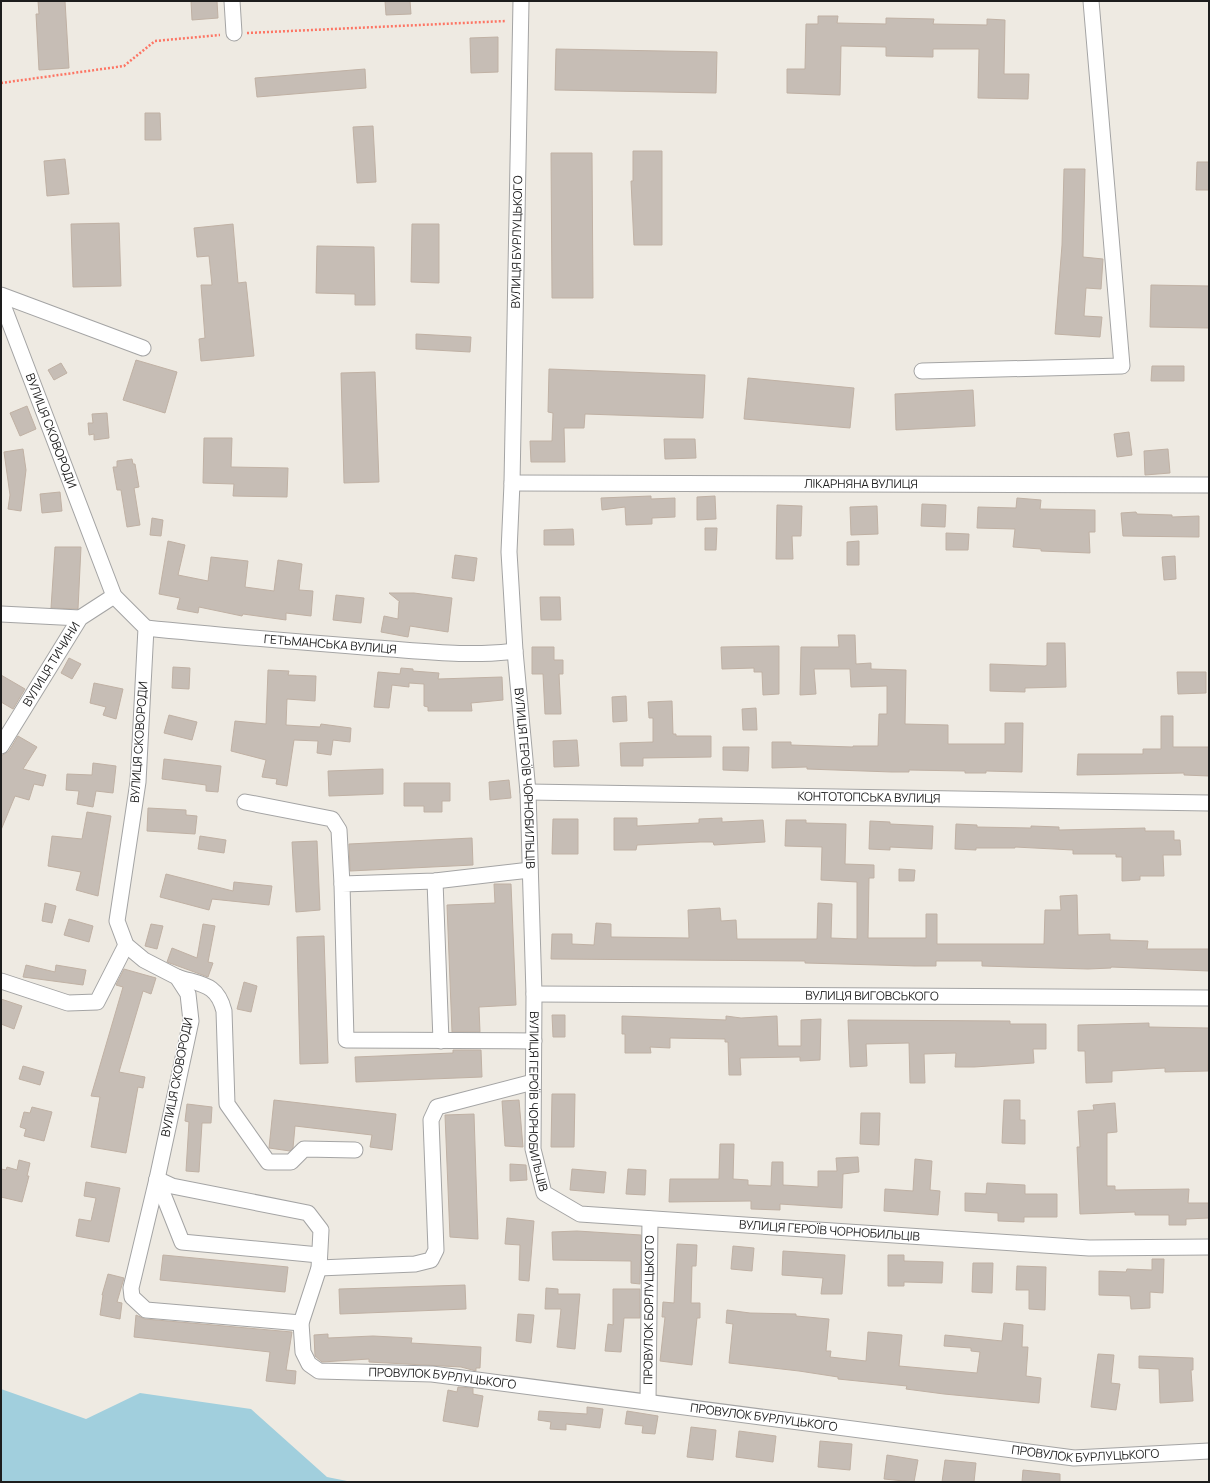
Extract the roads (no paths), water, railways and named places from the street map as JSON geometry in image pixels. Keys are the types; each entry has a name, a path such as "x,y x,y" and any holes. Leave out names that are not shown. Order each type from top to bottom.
{"street":[{"path":"232,1 234,33"},
{"name":"ВУЛИЦЯ БУРЛУЦЬКОГО","path":"512,483 521,1"},
{"path":"922,371 1122,366 1091,1"},
{"path":"1,294 143,348"},
{"name":"ВУЛИЦЯ СКОВОРОДИ","path":"1,300 114,596 146,628 138,782 117,920 126,945 144,960 177,977 188,994 191,1021 157,1179 131,1288 132,1297 146,1310 301,1323"},
{"name":"ЛІКАРНЯНА ВУЛИЦЯ","path":"512,483 1209,485"},
{"name":"ВУЛИЦЯ ГЕРОЇВ ЧОРНОБИЛЬЦІВ","path":"512,483 509,552 515,651 528,792 534,994 533,1148 544,1193 580,1214 1089,1248 1209,1247"},
{"name":"ВУЛИЦЯ ТИЧИНИ","path":"1,746 80,618 114,596"},
{"path":"1,614 80,618"},
{"name":"ГЕТЬМАНСЬКА ВУЛИЦЯ","path":"146,628 254,639 449,653 492,654 515,651"},
{"name":"КОНТОТОПСЬКА ВУЛИЦЯ","path":"528,792 1209,803"},
{"path":"245,802 332,819 339,830 346,1040 534,1041"},
{"path":"342,884 435,881 530,870"},
{"path":"435,881 441,1041"},
{"path":"1,981 68,1003 97,1002 126,945"},
{"path":"177,977 210,987 221,998 224,1011 227,1104 268,1162 291,1162 304,1149 355,1150"},
{"name":"ВУЛИЦЯ ВИГОВСЬКОГО","path":"534,994 1209,998"},
{"path":"157,1179 182,1242 319,1262 415,1264 431,1260 436,1250 431,1120 437,1107 533,1082"},
{"path":"157,1179 172,1186 308,1214 321,1230 319,1262 301,1323"},
{"name":"ПРОВУЛОК БОРЛУЦЬКОГО","path":"648,1401 650,1219"},
{"name":"ПРОВУЛОК БУРЛУЦЬКОГО","path":"301,1323 303,1352 308,1364 319,1371 432,1374 648,1401 1074,1458 1209,1451"}],"water":[{"path":"1,1389 86,1419 140,1393 251,1409 327,1477 352,1482 1,1482"}]}
